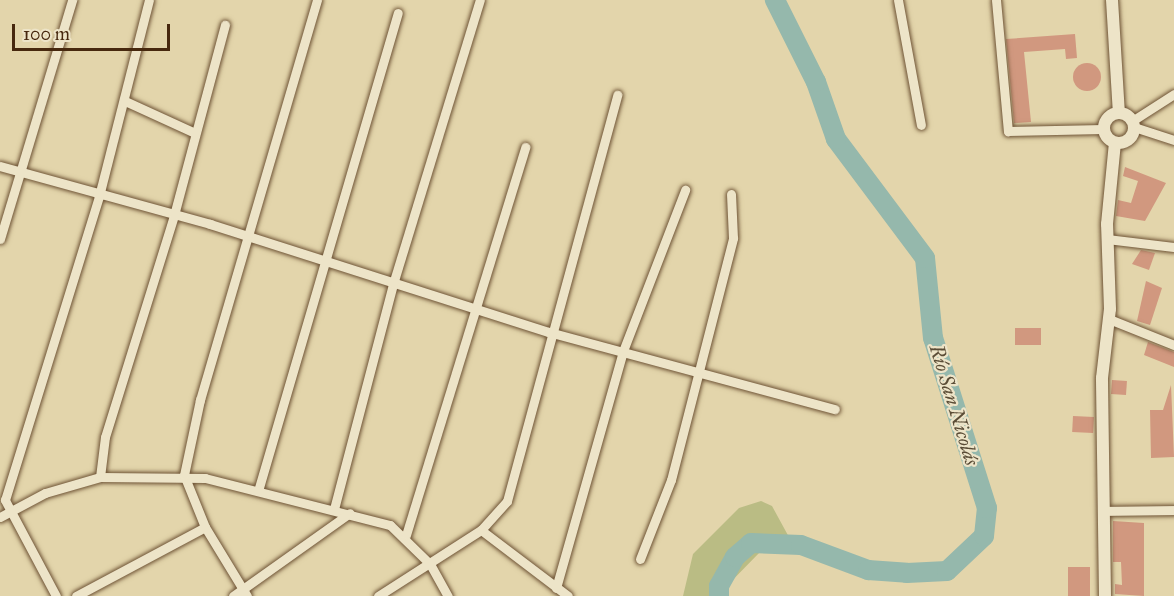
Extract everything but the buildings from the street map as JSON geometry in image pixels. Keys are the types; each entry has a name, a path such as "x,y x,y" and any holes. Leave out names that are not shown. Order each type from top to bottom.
{"street":[{"path":"0,239 72,0"},
{"path":"56,596 3,514 7,487 99,196 149,0"},
{"path":"245,593 205,527 184,475 317,0"},
{"path":"334,509 393,284 480,0"},
{"path":"898,0 921,125"},
{"path":"996,0 1008,131 1103,129"},
{"path":"1112,0 1119,113 1133,124 1174,140"},
{"path":"258,491 321,261 398,13"},
{"path":"100,477 105,437 174,215 225,25"},
{"path":"1115,143 1129,140 1133,124 1174,94"},
{"path":"378,596 481,530 498,515 512,488 549,332 617,95"},
{"path":"124,101 195,133"},
{"path":"1103,129 1106,119 1119,113"},
{"path":"1103,129 1115,143 1107,239 1109,319 1102,371 1102,511 1105,596"},
{"path":"406,535 525,147"},
{"path":"0,166 249,237 549,332 835,409"},
{"path":"556,588 623,351 685,190"},
{"path":"640,559 671,480 696,370 735,228 731,194"},
{"path":"1107,239 1174,247"},
{"path":"1109,319 1174,345"},
{"path":"3,514 45,493 100,477 184,475 350,513 406,535 430,564 448,596"},
{"path":"1102,511 1174,510"},
{"path":"233,596 245,593 350,513"},
{"path":"76,596 205,527"},
{"path":"481,530 567,596"}],"green space":[{"path":"761,501 772,506 796,550 760,552 717,596 683,596 693,554 739,508"}],"waterway":[{"name":"Río San Nicolás","path":"719,596 719,586 735,557 751,543 801,545 868,570 907,573 947,571 984,536 987,508 933,338 925,258 836,139 816,82 775,0"}]}
